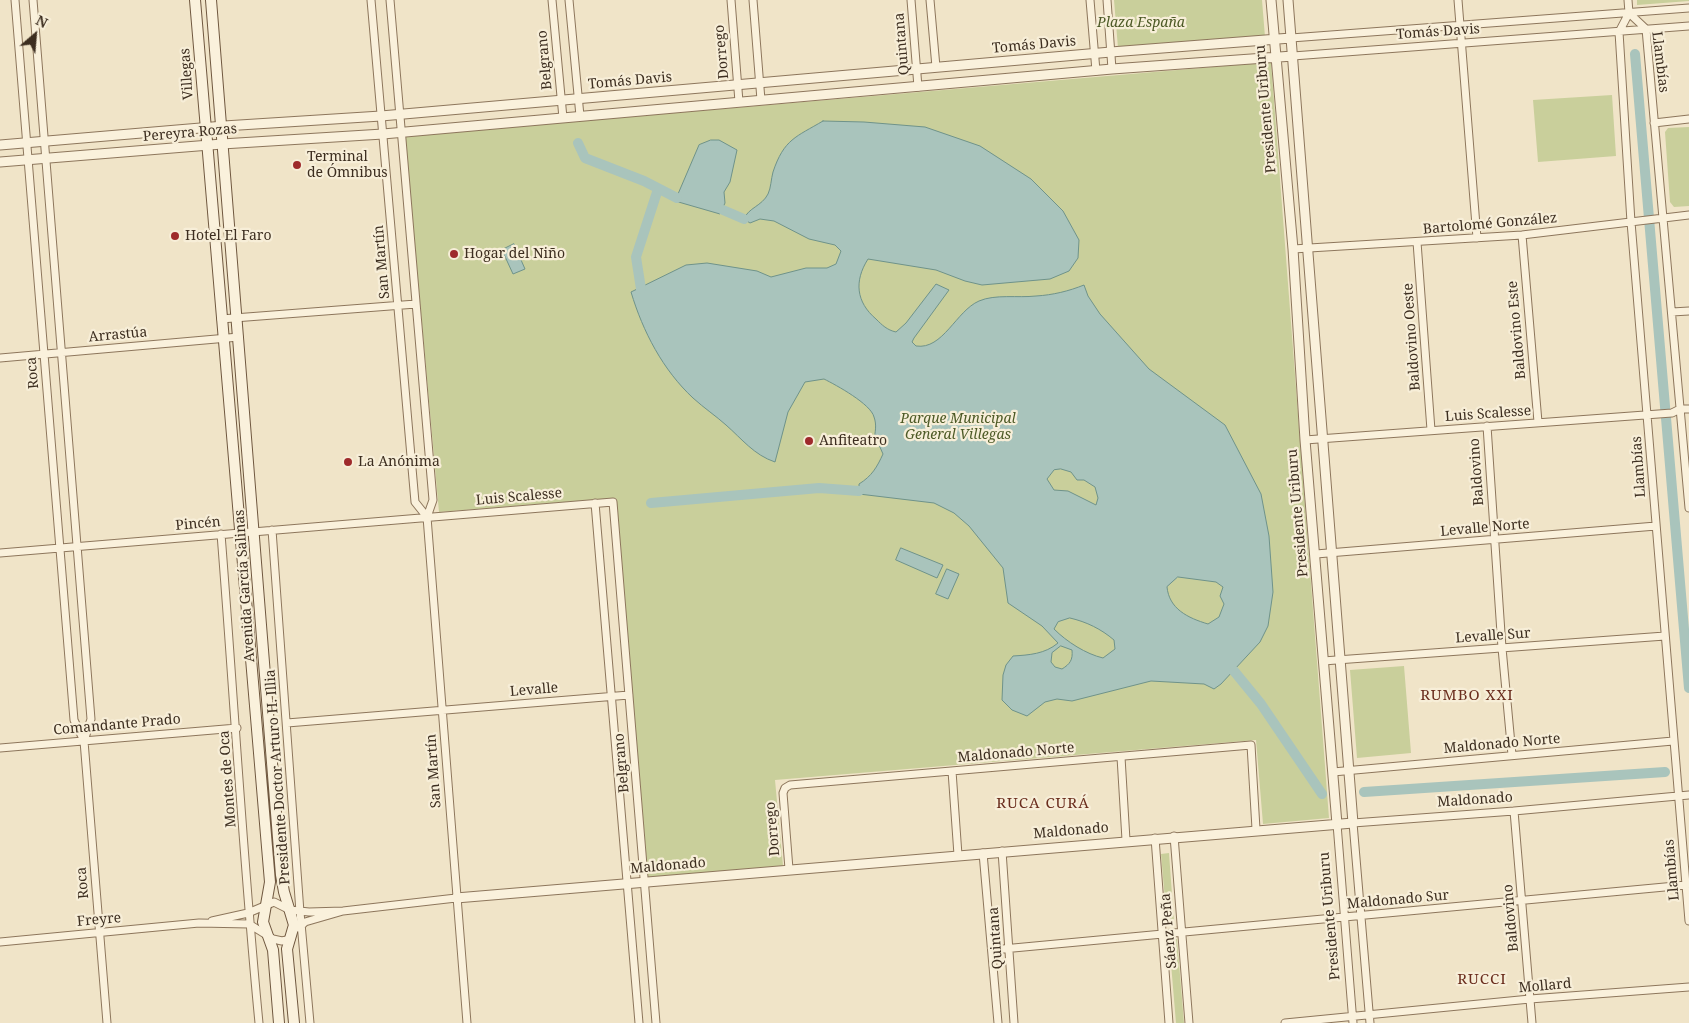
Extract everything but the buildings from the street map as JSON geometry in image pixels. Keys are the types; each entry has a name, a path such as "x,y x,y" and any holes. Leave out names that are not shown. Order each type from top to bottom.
{"main road":[{"name":"Villegas","path":"195,0 206,145"},
{"path":"211,0 222,144"},
{"name":"Avenida García Salinas","path":"222,144 238,318 281,875 285,897 295,911 294,925 288,940 294,1023"},
{"name":"Avenida García Salinas","path":"206,145 270,882 268,904 263,922 274,960 279,1023"}],"street":[{"name":"Roca","path":"15,0 74,720 84,741 107,1023"},
{"name":"Roca","path":"33,0 91,719 84,741"},
{"name":"San Martín","path":"371,0 415,502 427,517"},
{"name":"San Martín","path":"390,0 433,500 427,517 467,1023"},
{"name":"Belgrano","path":"552,0 563,118"},
{"path":"569,0 580,116"},
{"name":"Dorrego","path":"731,0 739,102"},
{"path":"753,0 761,100"},
{"name":"Quintana","path":"911,0 918,87"},
{"path":"930,0 936,68"},
{"path":"1090,0 1096,71"},
{"path":"1107,0 1112,69"},
{"name":"Presidente Uriburu","path":"1271,0 1293,249 1305,440 1316,554 1353,1020"},
{"path":"1288,0 1370,1023"},
{"path":"1458,0 1477,238"},
{"path":"1619,32 1629,13 1628,0"},
{"name":"Tomás Davis","path":"381,116 1095,53 1460,27 1689,8"},
{"name":"Llambías","path":"1629,13 1646,29 1680,410 1685,420 1689,508"},
{"name":"Tomás Davis","path":"383,134 1112,69 1689,26"},
{"name":"Llambías","path":"1619,32 1631,222 1689,921"},
{"name":"Pereyra Rozas","path":"0,145 220,126 381,116"},
{"path":"1654,123 1689,119"},
{"name":"Pereyra Rozas","path":"0,162 206,145 383,134"},
{"name":"Bartolomé González","path":"1293,249 1522,235 1689,215"},
{"name":"Baldovino Este","path":"1522,235 1538,422"},
{"name":"Baldovino Oeste","path":"1418,242 1431,430"},
{"path":"222,319 416,304"},
{"path":"1672,312 1689,311"},
{"name":"Arrastúa","path":"0,358 239,337"},
{"name":"Luis Scalesse","path":"1305,440 1672,413 1689,409"},
{"path":"1672,413 1685,420"},
{"name":"Baldovino","path":"1487,426 1502,648 1512,755"},
{"name":"Belgrano","path":"613,502 656,1023"},
{"name":"Luis Scalesse","path":"427,517 613,502"},
{"name":"Belgrano","path":"595,503 639,1023"},
{"name":"Pincén","path":"0,553 427,517"},
{"name":"Levalle Norte","path":"1316,554 1494,541 1656,526"},
{"name":"Presidente Doctor Arturo H. Illia","path":"272,530 287,723 295,911 301,926 310,1023"},
{"name":"Montes de Oca","path":"221,534 237,728 248,913 260,1023"},
{"name":"Levalle Sur","path":"1324,661 1665,636"},
{"name":"Levalle","path":"442,710 628,695"},
{"path":"287,723 442,710"},
{"name":"Comandante Prado","path":"0,748 237,728"},
{"name":"Maldonado Norte","path":"1333,772 1673,741"},
{"name":"Maldonado Norte","path":"784,788 799,784 1250,745 1256,829"},
{"path":"1121,756 1126,840"},
{"path":"952,771 958,855"},
{"name":"Dorrego","path":"784,788 789,869"},
{"name":"Maldonado","path":"456,898 1256,829 1514,812 1689,795"},
{"name":"Baldovino","path":"1514,812 1532,1023"},
{"name":"Sáenz Peña","path":"1174,836 1189,1023"},
{"name":"Sáenz Peña","path":"1155,838 1170,1023"},
{"name":"Quintana","path":"1002,851 1014,1023"},
{"name":"Quintana","path":"983,853 998,1023"},
{"name":"Maldonado Sur","path":"992,950 1686,885"},
{"path":"268,904 279,903 295,911 343,911 456,898"},
{"name":"Freyre","path":"199,923 248,913 268,904"},
{"path":"288,940 305,922 343,911"},
{"name":"Freyre","path":"0,942 199,923 249,924 278,940 288,940"},
{"name":"Mollard","path":"1284,1023 1353,1020 1369,1015 1530,999 1689,987"}],"green space":[{"name":"Plaza España","path":"1114,0 1262,0 1265,37 1118,48"},
{"path":"1637,0 1689,0 1689,1 1637,5"},
{"name":"Parque Municipal General Villegas","path":"1271,62 1329,818 1263,824 1256,740 775,780 783,866 648,877 616,498 439,512 405,136"},
{"path":"1612,95 1616,156 1538,162 1533,100"},
{"path":"1689,127 1689,206 1674,207 1670,202 1665,132 1668,128"},
{"path":"1404,666 1411,753 1357,758 1350,670"},
{"path":"1169,853 1174,922 1167,923 1161,854"},
{"path":"1177,939 1184,1023 1176,1023 1169,940"}],"water":[{"path":"823,121 925,127 980,146 1031,179 1063,211 1079,240 1078,258 1069,271 1050,279 982,285 936,270 868,259 861,275 859,291 864,306 885,327 896,332 906,323 936,284 949,290 914,338 912,342 916,346 926,346 934,342 963,313 979,301 999,297 1049,295 1084,285 1088,296 1100,314 1149,369 1225,425 1261,494 1269,536 1273,592 1268,626 1260,642 1221,684 1214,689 1204,684 1151,681 1072,701 1057,699 1045,702 1027,716 1012,710 1002,700 1003,675 1006,665 1013,656 1042,652 1058,643 1042,626 1008,603 1003,568 969,526 954,513 934,503 859,494 859,484 874,471 883,454 879,445 874,440 875,420 867,406 824,379 805,382 788,412 775,462 749,446 693,398 663,363 648,336 631,292 686,265 707,263 757,271 771,277 806,268 827,268 836,264 841,251 835,245 809,239 774,221 760,219 750,223 744,219 768,194 773,172 782,152 798,135","holes":["1061,469 1071,472 1077,480 1084,480 1095,487 1098,498 1096,505 1068,491 1054,490 1047,479 1054,470","1178,577 1216,582 1223,587 1220,596 1224,604 1219,617 1208,624 1193,619 1181,612 1171,601 1167,587","1070,618 1094,626 1114,640 1115,649 1103,658 1090,654 1071,643 1054,629 1058,622","1061,646 1072,650 1069,663 1062,669 1055,667 1051,662 1052,653"]},
{"path":"711,140 719,140 737,150 730,182 724,192 725,203 720,214 675,201 699,145"},
{"path":"514,244 525,269 513,274 502,250"},
{"path":"901,548 943,565 937,578 896,560"},
{"path":"947,569 959,574 948,599 936,594"}],"waterway":[{"path":"1635,54 1689,688"},
{"path":"578,143 585,158 644,181 677,198"},
{"path":"641,289 636,257 658,189"},
{"path":"723,210 744,219"},
{"path":"651,503 819,488 859,491"},
{"path":"1234,671 1261,704 1322,794"},
{"path":"1364,792 1665,772"}],"place":[{"name":"Terminal de Ómnibus","path":"297,165"},
{"name":"Hotel El Faro","path":"175,236"},
{"name":"Hogar del Niño","path":"454,254"},
{"name":"Anfiteatro","path":"809,441"},
{"name":"La Anónima","path":"348,462"}],"district":[{"name":"RUMBO XXI","path":"1467,696"},
{"name":"RUCA CURÁ","path":"1043,804"},
{"name":"RUCCI","path":"1482,980"}]}
